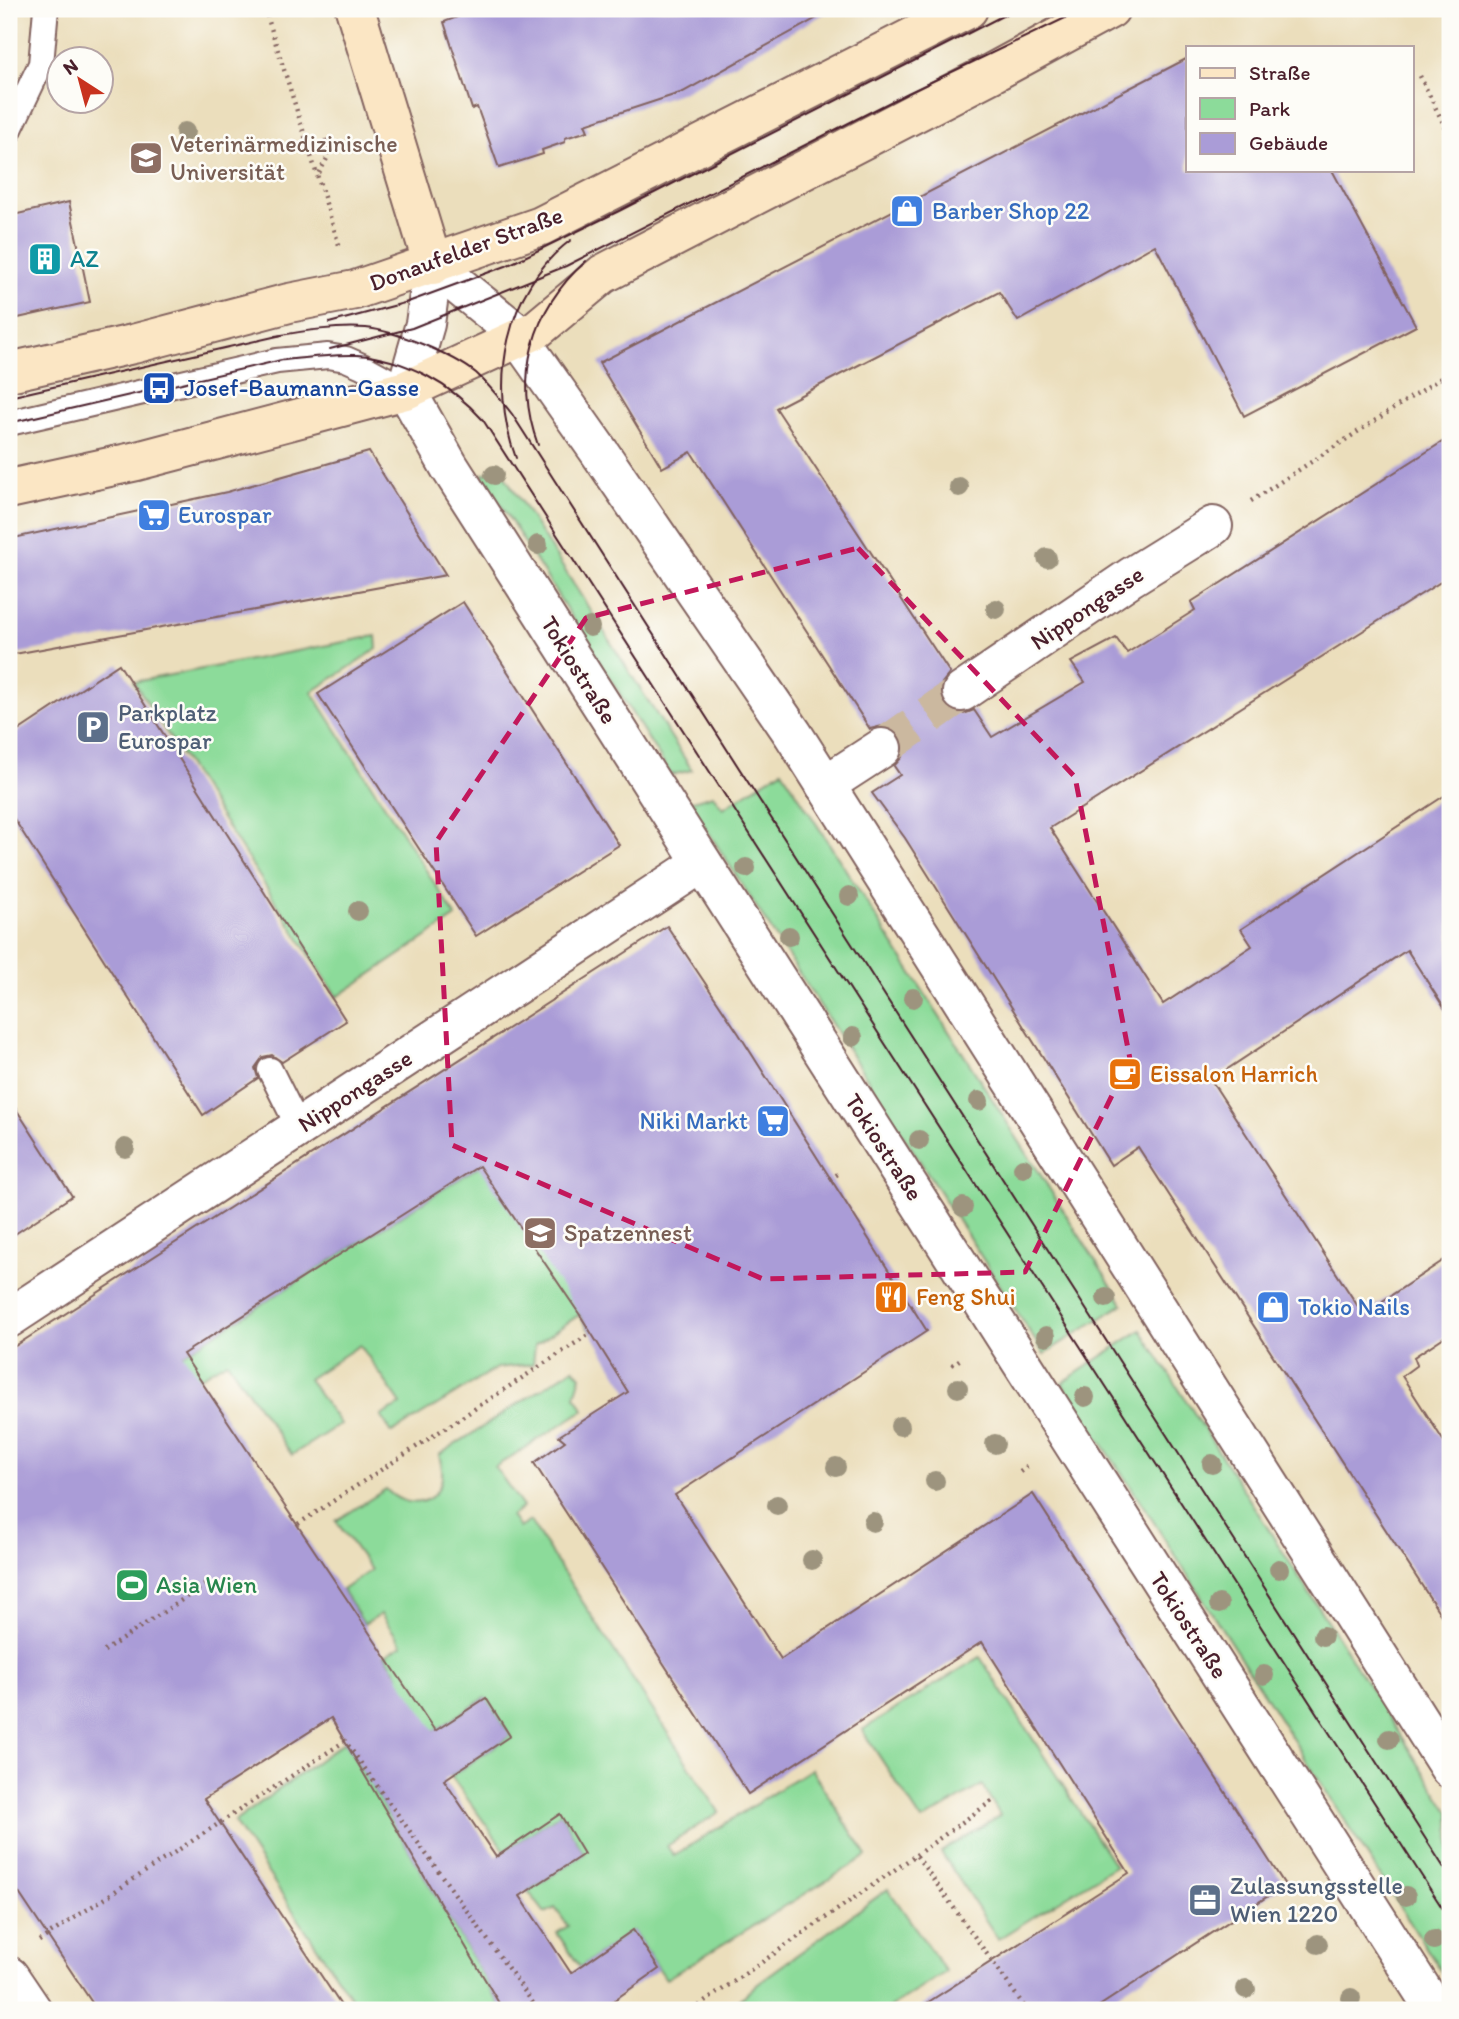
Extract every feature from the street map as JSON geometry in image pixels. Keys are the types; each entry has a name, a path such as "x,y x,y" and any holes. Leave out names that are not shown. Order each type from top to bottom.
{"main road":[{"path":"355,9 433,265"},
{"name":"Donaufelder Straße","path":"9,372 133,344 289,303 355,290 541,226 968,9"},
{"path":"9,489 137,461 406,390 536,330 603,274 1110,9"}],"street":[{"path":"433,265 512,329 519,338 825,785 1450,1769"},
{"path":"406,390 425,324 433,265"},
{"name":"Tokiostraße","path":"406,390 449,466 1435,2010"},
{"name":"Nippongasse","path":"962,692 1131,577 1213,526"},
{"path":"825,785 882,748"},
{"name":"Nippongasse","path":"9,1318 702,863"},
{"path":"9,1976 32,2010"}],"lane":[{"path":"9,131 41,64 46,9"},
{"path":"9,422 276,361 328,356 346,359 406,390"},
{"path":"270,1070 299,1128"}],"path":[{"path":"265,9 341,251"},
{"path":"1420,76 1450,137"},
{"path":"319,174 329,155 325,135"},
{"path":"1213,526 1450,372"},
{"path":"830,1179 845,1170"},
{"path":"298,1524 591,1334"},
{"path":"1020,1472 1032,1464"},
{"path":"104,1651 206,1584"},
{"path":"36,1943 345,1741 538,2010"},
{"path":"693,2010 992,1801"},
{"path":"916,1855 1027,2010"}],"highlighted area":[{"path":"858,548 1075,777 1130,1059 1025,1272 763,1279 452,1145 436,842 586,618"}],"green space":[{"path":"499,467 692,770 671,775 482,475"},
{"path":"376,636 377,649 312,692 456,917 337,997 134,682"},
{"path":"782,770 1123,1304 1044,1354 689,802 713,795 723,808"},
{"path":"484,1163 680,1276 591,1333 579,1315 535,1345 533,1364 497,1368 392,1433 381,1416 401,1404 360,1345 308,1379 340,1424 292,1455 227,1361 193,1381 177,1358"},
{"path":"1141,1330 1450,1813 1450,1985 1062,1383"},
{"path":"574,1368 581,1376 575,1396 584,1410 495,1467 523,1507 511,1516 519,1528 530,1521 719,1812 667,1846 674,1856 811,1769 867,1856 666,1979 633,1931 580,1967 557,1933 568,1926 555,1908 545,1913 528,1891 584,1854 560,1814 505,1851 451,1776 510,1736 485,1698 426,1737 389,1682 398,1675 385,1655 402,1645 381,1614 364,1624 342,1590 371,1570 336,1521 386,1489 402,1500 426,1500 439,1488 442,1478 439,1455"},
{"path":"980,1657 1115,1866 998,1939 941,1852 1000,1815 982,1785 922,1821 862,1730"},
{"path":"345,1741 503,2010 359,2010 234,1822"},
{"path":"888,1889 946,1972 886,2010 729,2010 758,1983"}],"building":[{"path":"478,9 833,9 683,92 585,124 588,131 565,138 565,142 542,150 543,154 499,168 477,107 472,109 444,22"},
{"path":"1186,59 1186,172 1333,172 1416,326 1244,416 1155,245 1018,321 999,292 776,408 950,673 942,683 940,693 944,704 953,712 964,714 974,710 992,737 1085,682 1071,662 1116,638 1127,653 1195,610 1191,602 1450,437 1450,576 1050,828 1163,1004 1252,946 1241,929 1450,792 1450,1017 1407,950 1211,1080 1363,1314 1450,1256 1450,1333 1414,1357 1417,1365 1402,1376 1450,1451 1450,1629 1138,1147 1111,1165 905,838 872,793 900,775 894,766 902,757 904,748 900,736 892,729 882,726 870,729 691,452 662,468 599,363"},
{"name":"AZ","path":"69,202 90,302 9,320 9,216"},
{"path":"369,452 446,575 9,655 9,539 227,492"},
{"path":"463,602 619,845 476,936 318,694"},
{"path":"119,664 346,1021 282,1062 272,1055 263,1057 255,1068 258,1078 203,1115 9,811 9,737"},
{"path":"667,926 739,1034 927,1331 675,1495 781,1659 1033,1494 1285,1885 1093,2010 916,2010 1129,1873 982,1642 748,1794 534,1463 565,1441 559,1436 628,1392 580,1315 479,1166 183,1354 435,1731 486,1698 510,1736 444,1780 496,1857 560,1814 584,1854 520,1896 571,1973 633,1930 659,1969 600,2010 503,2010 331,1718 204,1799 344,2010 97,2010 9,1878 9,1350"},
{"path":"9,1098 72,1196 9,1238"}],"tunnel":[{"path":"882,748 962,692"}],"tram line":[{"path":"329,323 408,302 506,266 1016,9"},
{"path":"330,349 412,328 566,266 908,93 1084,9"},
{"path":"516,458 504,400 508,340 517,311 531,284 549,260 571,240"},
{"path":"538,445 527,394 532,346 540,322 552,300 586,261"},
{"path":"275,336 320,329 366,328 408,339 439,351 476,373 512,414 1450,1877"},
{"path":"9,397 282,335"},
{"path":"277,361 357,355 393,362 442,385 483,420 1450,1920"},
{"path":"9,423 286,359"}],"place":[{"name":"Veterinärmedizinische Universität","path":"146,158"},
{"name":"Barber Shop 22","path":"907,211"},
{"name":"AZ","path":"45,259"},
{"name":"Josef-Baumann-Gasse","path":"159,388"},
{"name":"Eurospar","path":"154,515"},
{"name":"Parkplatz Eurospar","path":"93,727"},
{"name":"Eissalon Harrich","path":"1125,1074"},
{"name":"Niki Markt","path":"773,1121"},
{"name":"Spatzennest","path":"540,1233"},
{"name":"Feng Shui","path":"891,1297"},
{"name":"Tokio Nails","path":"1273,1307"},
{"name":"Asia Wien","path":"132,1585"},
{"name":"Zulassungsstelle Wien 1220","path":"1205,1900"}]}
